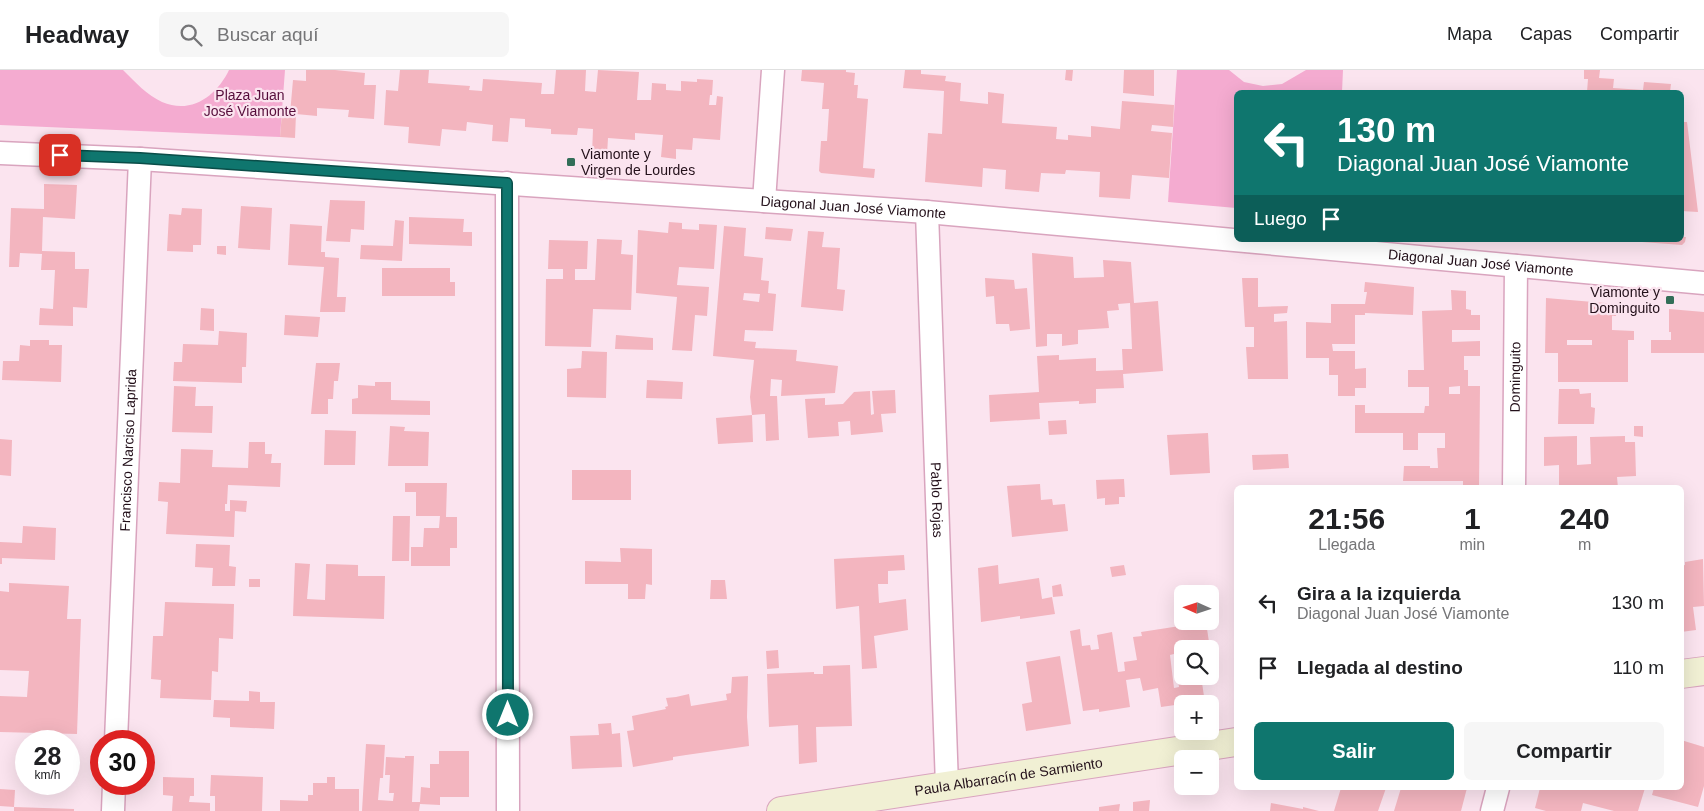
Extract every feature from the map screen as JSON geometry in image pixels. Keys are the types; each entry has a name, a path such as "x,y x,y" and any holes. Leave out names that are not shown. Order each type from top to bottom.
{"main road":[{"path":"1684,674 1704,671"},
{"name":"Paula Albarracín de Sarmiento","path":"781,811 1234,742"}],"street":[{"path":"764,201 772,70"},
{"name":"Diagonal Juan José Viamonte","path":"0,152 140,158 927,212 1234,240"},
{"name":"Francisco Narciso Laprida","path":"116,730 140,158"},
{"path":"507,183 508,811"},
{"name":"Pablo Rojas","path":"927,212 947,786"},
{"name":"Diagonal Juan José Viamonte","path":"1254,242 1704,283"},
{"name":"Dominguito","path":"1514,485 1516,266"},
{"path":"1492,811 1497,790"},
{"path":"113,811 114,795"}],"green space":[{"name":"Plaza Juan José Viamonte","path":"0,70 123,70 151,96 162,102 183,106 193,104 210,95 218,87 229,70 285,70 280,137 0,125"},
{"path":"1177,70 1229,70 1244,82 1263,86 1282,84 1306,70 1343,70 1342,90 1234,90 1234,208 1168,202"}],"building":[{"path":"306,70 365,73 364,85 376,85 374,119 348,117 349,110 317,108 317,116 296,114 295,138 280,137 282,113 290,114 293,80 306,81"},
{"path":"400,70 429,70 428,83 470,86 469,90 482,91 483,79 542,83 541,94 554,94 556,70 586,70 585,91 596,92 598,70 639,72 637,100 651,100 652,83 666,84 666,90 681,91 681,81 713,80 709,105 716,105 717,96 723,97 720,140 693,138 692,150 676,149 676,159 661,157 663,135 635,133 635,140 608,138 607,155 592,154 593,129 578,128 577,135 551,134 551,129 525,127 525,119 510,118 508,142 492,141 493,125 467,122 466,131 442,129 440,146 408,143 409,127 384,125 386,90 398,91"},
{"path":"802,70 846,70 846,72 855,73 854,85 858,85 857,98 868,99 863,168 875,169 874,178 821,173 819,171 821,141 827,141 829,109 822,109 824,83 801,81"},
{"path":"905,70 921,70 921,74 946,76 945,81 961,83 960,101 988,104 988,92 1004,94 1002,123 1057,127 1056,139 1068,140 1068,135 1091,137 1091,126 1120,129 1122,101 1174,105 1173,127 1152,125 1151,131 1172,133 1169,178 1132,175 1130,199 1099,197 1100,172 1066,170 1065,174 1041,173 1039,192 1005,189 1006,170 983,168 982,187 925,182 928,133 942,134 944,91 903,88"},
{"path":"1066,70 1073,70 1072,81 1065,80"},
{"path":"1124,70 1154,70 1154,96 1123,93"},
{"path":"1584,70 1600,70 1599,78 1614,79 1613,88 1643,90 1587,90 1588,79 1584,79"},
{"path":"1644,82 1671,84 1670,90 1643,90"},
{"path":"1684,122 1687,122 1698,212 1684,211"},
{"path":"44,184 77,185 75,219 43,217 42,251 75,252 75,269 89,269 87,308 73,307 73,326 39,325 40,308 53,309 55,270 41,270 42,254 20,253 19,267 9,267 11,208 44,209"},
{"path":"330,200 365,201 364,230 351,229 350,242 326,241"},
{"path":"241,206 272,208 270,250 238,248"},
{"path":"182,208 202,209 201,245 193,245 193,252 167,251 169,214 181,215"},
{"path":"409,217 464,219 463,232 472,232 472,246 409,244"},
{"path":"395,220 404,221 402,261 360,259 361,245 393,246"},
{"path":"669,222 682,223 682,229 699,230 699,224 717,225 714,269 679,267 677,285 709,287 707,316 695,315 692,351 672,350 677,297 636,293 638,230 668,233"},
{"path":"290,224 322,226 321,252 325,252 325,257 339,258 337,297 346,297 345,312 320,312 324,267 288,265"},
{"path":"724,226 746,228 744,256 763,258 761,280 769,281 768,293 776,294 773,331 745,330 744,341 756,342 755,348 797,350 796,361 838,366 835,393 781,396 782,380 771,379 770,396 777,396 779,440 766,441 765,414 752,415 750,397 754,360 713,356","holes":["744,293 760,294 759,302 743,300"]},
{"path":"766,227 793,229 791,241 765,239"},
{"path":"808,231 824,232 822,247 840,248 837,289 845,290 843,311 801,307"},
{"path":"1684,237 1686,237 1685,242 1682,245 1642,242 1684,242"},
{"path":"597,239 622,240 621,254 633,255 631,310 593,309 591,347 545,346 546,279 563,279 563,269 548,269 549,240 588,241 587,269 575,269 575,280 595,280"},
{"path":"217,246 226,246 226,255 217,254"},
{"path":"1032,253 1073,257 1074,278 1104,277 1103,260 1131,262 1134,303 1158,301 1163,371 1123,374 1124,388 1096,389 1096,403 1079,404 1079,401 1039,403 1040,419 990,422 989,395 1039,392 1037,356 1059,355 1059,360 1096,358 1096,371 1123,370 1122,349 1132,349 1130,303 1118,304 1119,310 1107,311 1109,328 1078,330 1078,344 1062,346 1062,334 1047,334 1047,346 1036,347"},
{"path":"382,268 450,268 450,282 455,282 455,296 382,296"},
{"path":"985,278 1014,280 1015,289 1027,288 1030,329 1010,331 1009,324 996,324 994,296 986,297"},
{"path":"1242,278 1258,278 1258,307 1288,306 1287,313 1274,314 1274,322 1287,321 1288,379 1248,379 1246,347 1254,347 1254,327 1245,327"},
{"path":"1365,282 1414,287 1413,315 1365,313 1365,315 1355,315 1355,344 1332,344 1333,351 1355,351 1355,369 1366,368 1366,388 1355,388 1355,396 1338,396 1338,375 1329,375 1329,358 1306,358 1306,322 1331,323 1331,304 1365,304 1367,292 1364,292"},
{"path":"1451,290 1466,291 1466,309 1471,310 1471,315 1480,315 1480,330 1452,330 1452,342 1480,341 1480,356 1464,356 1464,370 1468,370 1468,386 1480,386 1479,485 1463,485 1463,481 1403,481 1404,466 1430,466 1430,468 1438,468 1437,448 1445,448 1445,433 1418,433 1418,450 1403,450 1403,433 1355,433 1355,405 1365,405 1365,413 1424,413 1425,406 1429,406 1429,387 1408,387 1408,370 1424,370 1422,311 1452,310","holes":["1460,386 1460,394 1449,394 1449,387"]},
{"path":"1546,298 1617,304 1616,316 1612,316 1612,330 1634,331 1634,340 1628,340 1628,382 1558,382 1558,353 1545,353","holes":["1567,340 1592,340 1592,345 1567,345"]},
{"path":"201,308 214,309 214,331 200,330"},
{"path":"1669,309 1704,312 1704,353 1651,353 1651,340 1671,340"},
{"path":"285,315 320,317 318,337 284,335"},
{"path":"219,331 247,333 246,367 242,367 242,383 173,381 174,362 182,362 183,344 218,345"},
{"path":"616,335 653,338 653,350 615,349"},
{"path":"30,340 49,340 49,345 62,345 61,382 2,380 3,361 19,361 20,345 30,346"},
{"path":"582,351 607,352 606,398 567,397 567,369 581,368"},
{"path":"316,363 340,363 338,381 334,381 333,399 328,399 328,414 311,414"},
{"path":"647,380 683,382 682,399 646,398"},
{"path":"375,382 391,382 391,400 430,401 430,415 352,414 352,399 358,398 358,385 375,386"},
{"path":"174,386 196,387 195,406 213,406 212,433 172,432"},
{"path":"1559,389 1579,389 1580,394 1591,393 1591,407 1595,408 1594,424 1558,424"},
{"path":"895,390 896,413 881,414 883,432 851,435 850,421 838,422 839,436 808,438 805,399 825,398 825,405 843,404 854,392 870,391 871,415 874,414 872,391"},
{"path":"752,415 753,442 718,444 716,418"},
{"path":"1066,420 1067,434 1049,435 1048,421"},
{"path":"390,426 405,427 404,431 429,432 428,466 388,466"},
{"path":"1634,426 1643,426 1643,437 1634,436"},
{"path":"325,430 356,431 355,465 324,465"},
{"path":"1208,433 1210,473 1170,475 1167,435"},
{"path":"1577,436 1577,465 1591,464 1590,437 1625,436 1625,442 1635,442 1636,476 1617,477 1618,485 1559,485 1559,465 1544,466 1544,437"},
{"path":"0,439 12,440 11,476 0,475"},
{"path":"249,442 265,442 265,454 272,454 271,463 281,463 280,487 228,485 225,511 230,511 230,500 247,501 246,512 235,511 234,537 166,534 168,502 158,501 159,482 180,483 181,449 213,450 212,467 248,468"},
{"path":"1288,454 1289,468 1253,470 1252,455"},
{"path":"572,470 631,470 631,500 572,500"},
{"path":"1124,479 1125,497 1119,497 1119,504 1105,505 1105,498 1097,499 1096,480"},
{"path":"405,483 447,483 446,517 457,517 457,548 450,548 450,566 411,566 411,547 423,547 424,528 439,528 440,516 416,516 416,492 405,492"},
{"path":"1040,484 1041,500 1052,499 1053,505 1065,504 1068,531 1012,537 1007,486"},
{"path":"393,516 410,516 409,561 392,561"},
{"path":"23,526 56,528 55,560 2,558 2,564 0,564 0,542 22,543"},
{"path":"196,544 230,545 229,566 236,567 235,586 212,586 213,568 195,567"},
{"path":"620,548 652,549 652,585 646,584 645,599 628,599 628,584 585,584 585,561 621,562"},
{"path":"904,555 905,570 888,571 888,584 878,584 879,603 906,599 908,630 874,636 877,668 862,669 859,606 836,609 834,559"},
{"path":"1703,559 1704,606 1693,607 1696,630 1684,632 1684,565 1685,562"},
{"path":"295,563 310,564 307,599 325,600 326,564 358,565 358,576 385,576 384,619 293,616"},
{"path":"998,565 999,584 1039,578 1042,599 1052,597 1055,614 1020,619 1020,616 981,622 978,568"},
{"path":"1124,565 1126,575 1112,577 1110,567"},
{"path":"249,579 260,579 260,587 249,587"},
{"path":"711,580 725,580 727,599 710,599"},
{"path":"9,583 69,586 67,619 81,619 77,730 15,730 15,732 0,732 0,696 27,697 29,671 0,670 0,591 9,592"},
{"path":"1061,584 1063,596 1053,597 1052,586"},
{"path":"165,602 234,604 233,639 219,638 218,672 212,671 211,700 160,698 161,680 151,679 153,636 163,636"},
{"path":"1174,627 1174,630 1207,630 1209,640 1174,640 1174,654 1170,655 1174,688 1179,687 1179,685 1202,685 1204,695 1174,695 1174,705 1161,707 1158,688 1143,691 1140,678 1126,680 1130,707 1099,712 1099,709 1083,711 1070,631 1080,629 1082,646 1090,645 1091,650 1099,649 1097,635 1112,632 1118,672 1125,671 1124,662 1137,660 1133,637 1142,636 1141,632"},
{"path":"778,650 779,668 767,669 766,651"},
{"path":"1060,656 1071,724 1026,731 1022,704 1032,702 1026,662"},
{"path":"850,665 852,726 816,727 817,762 799,764 798,725 769,727 767,674 814,672 814,674 823,674 823,666"},
{"path":"748,676 747,717 749,746 673,757 673,760 633,767 627,731 634,730 632,716 666,709 665,707 668,706 666,698 689,694 691,706 727,700 726,694 731,693 732,677"},
{"path":"249,691 260,692 260,702 275,702 274,729 230,727 230,718 213,717 214,700 249,701"},
{"path":"611,723 612,734 620,733 622,767 572,769 570,736 599,735 598,724"},
{"path":"1684,741 1704,747 1704,786 1698,807 1652,795 1653,790 1684,790"},
{"path":"366,744 385,745 383,778 380,778 378,800 393,801 394,793 389,793 390,775 385,775 386,757 405,758 405,756 414,756 412,802 420,802 421,787 430,788 430,764 439,764 439,751 469,751 469,797 440,797 440,805 420,804 419,811 362,811"},
{"path":"211,775 263,777 262,811 215,811 215,796 210,796"},
{"path":"163,777 194,778 194,796 190,796 189,802 210,803 210,811 172,811 173,796 163,795"},
{"path":"327,777 335,777 335,789 359,789 359,811 280,811 280,800 308,801 308,795 313,795 313,783 327,783"},
{"path":"0,789 15,790 14,807 0,806"},
{"path":"1340,790 1385,790 1378,811 1334,811"},
{"path":"1400,790 1466,790 1461,811 1394,811"},
{"path":"1540,790 1644,790 1638,811 1614,811 1583,803 1581,811 1546,811 1535,808"},
{"path":"1150,800 1149,811 1133,811 1133,802"},
{"path":"1271,803 1303,809 1303,807 1319,811 1270,811"},
{"path":"1120,804 1119,811 1099,811 1099,807"},
{"path":"14,807 74,809 74,811 14,811"}],"place":[{"name":"Viamonte y Virgen de Lourdes","path":"571,162"},
{"name":"Viamonte y Dominguito","path":"1670,300"}],"route":[{"path":"60,155 140,158 507,183 508,715"}]}
